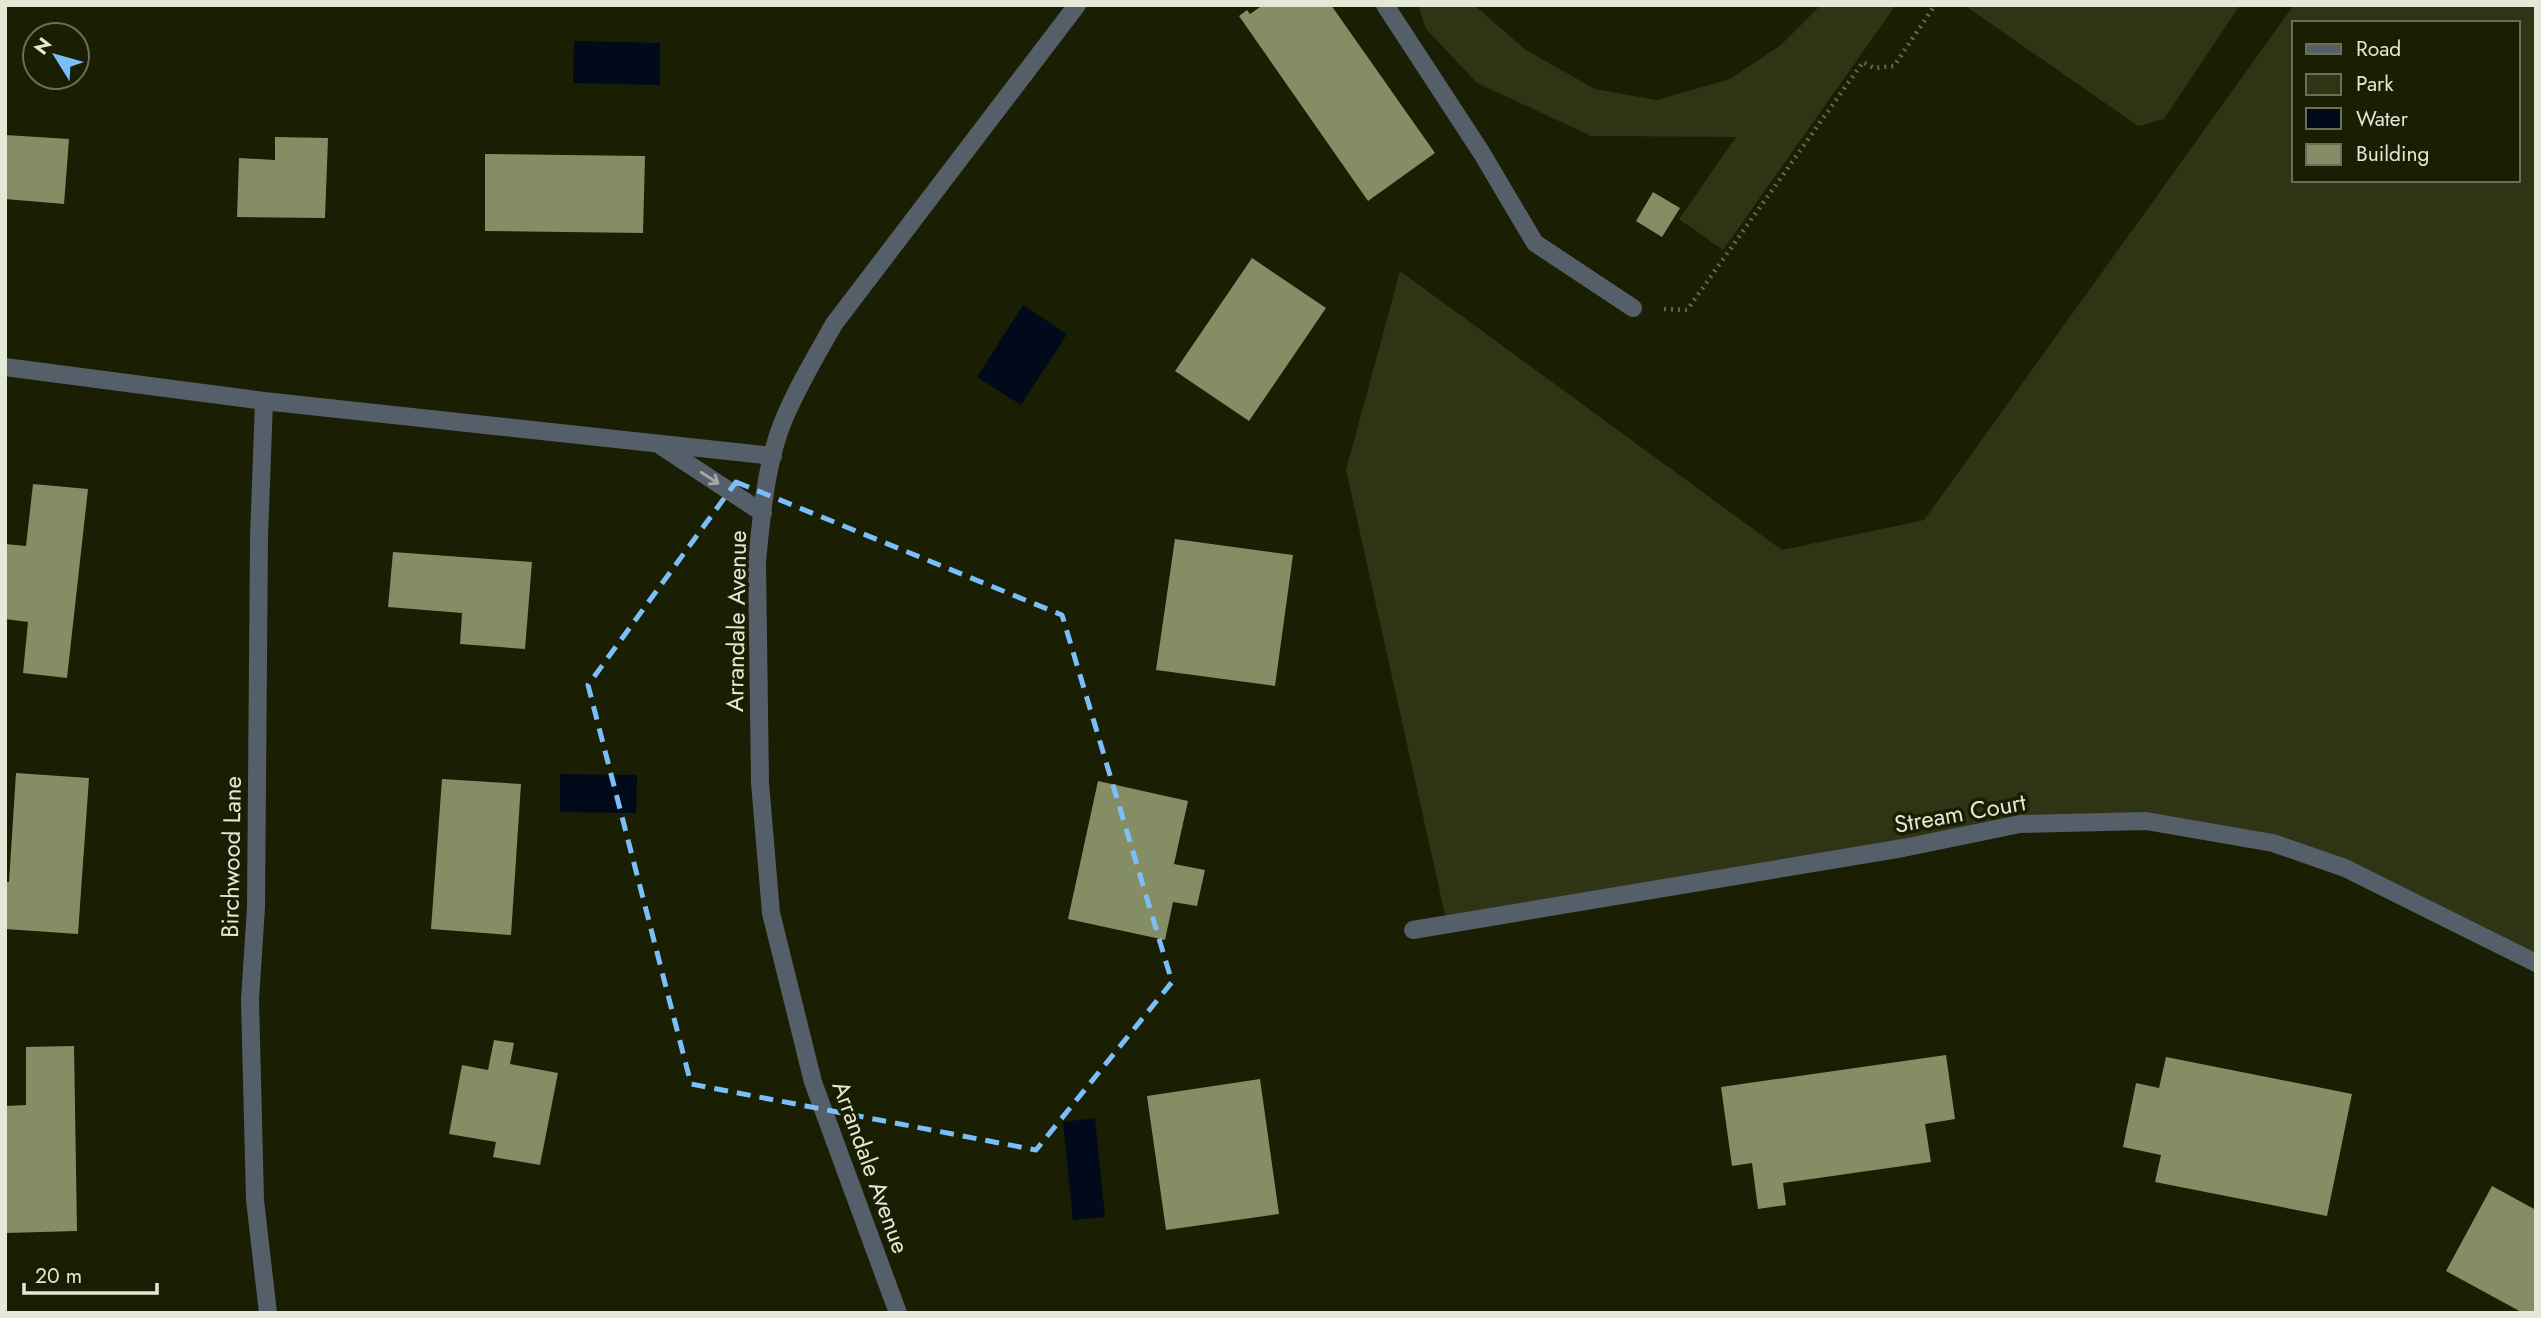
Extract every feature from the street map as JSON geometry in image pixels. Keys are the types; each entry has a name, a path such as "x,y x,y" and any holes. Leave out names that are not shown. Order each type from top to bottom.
{"street":[{"name":"Arrandale Avenue","path":"898,1313 813,1082 771,913 760,783 757,562 763,513 773,456 782,426 809,368 834,324 1077,5"},
{"path":"1385,5 1481,152 1535,243 1633,309"},
{"path":"5,367 264,401 773,456"},
{"name":"Birchwood Lane","path":"264,401 259,538 257,907 250,1000 255,1200 268,1313"},
{"path":"658,444 763,513"},
{"name":"Stream Court","path":"1413,930 1889,851 2020,824 2147,821 2273,843 2345,868 2536,963"}],"path":[{"path":"1687,310 1863,62 1874,68 1894,65 1935,5"}],"highlighted area":[{"path":"736,482 1062,615 1172,982 1036,1150 691,1084 588,685"}],"green space":[{"path":"1418,5 1474,5 1526,50 1595,89 1657,100 1730,79 1781,45 1821,5 1896,5 1723,250 1679,219 1736,137 1591,136 1477,83 1426,29"},
{"path":"1964,5 2240,5 2164,119 2138,126"},
{"path":"2294,5 2536,5 2536,963 2345,868 2146,821 2020,824 1447,924 1346,470 1400,271 1782,550 1924,520"}],"water":[{"path":"574,41 660,43 660,85 573,83"},
{"path":"1023,305 1067,334 1021,405 977,377"},
{"path":"560,774 637,775 636,813 560,812"},
{"path":"1095,1118 1105,1217 1073,1220 1063,1122"}],"building":[{"path":"1263,5 1331,5 1435,153 1368,201 1239,16 1247,10 1250,14"},
{"path":"5,135 69,139 64,204 5,199"},
{"path":"275,137 328,138 325,218 237,217 239,158 275,160"},
{"path":"485,154 645,156 643,233 485,231"},
{"path":"1653,192 1680,208 1662,237 1636,221"},
{"path":"1252,258 1326,308 1249,421 1175,371"},
{"path":"33,484 88,489 67,678 23,673 28,622 5,619 5,544 26,546"},
{"path":"1175,539 1293,555 1275,686 1156,670"},
{"path":"393,552 532,562 525,649 460,644 462,613 388,607"},
{"path":"16,773 89,778 78,934 5,929 5,882 9,882"},
{"path":"442,779 521,784 511,935 431,929"},
{"path":"1098,781 1188,801 1174,864 1205,870 1197,906 1173,902 1165,940 1068,919"},
{"path":"494,1040 514,1043 510,1064 558,1073 540,1165 493,1157 496,1142 449,1134 462,1065 488,1070"},
{"path":"74,1046 77,1231 5,1233 5,1106 26,1105 26,1047"},
{"path":"1946,1055 1955,1119 1925,1124 1931,1162 1783,1183 1786,1205 1758,1209 1752,1163 1732,1166 1721,1087"},
{"path":"2166,1057 2352,1094 2327,1216 2155,1182 2161,1155 2123,1147 2136,1083 2159,1088"},
{"path":"1260,1079 1279,1214 1166,1230 1147,1096"},
{"path":"2492,1186 2536,1210 2536,1313 2523,1313 2446,1271"}]}
